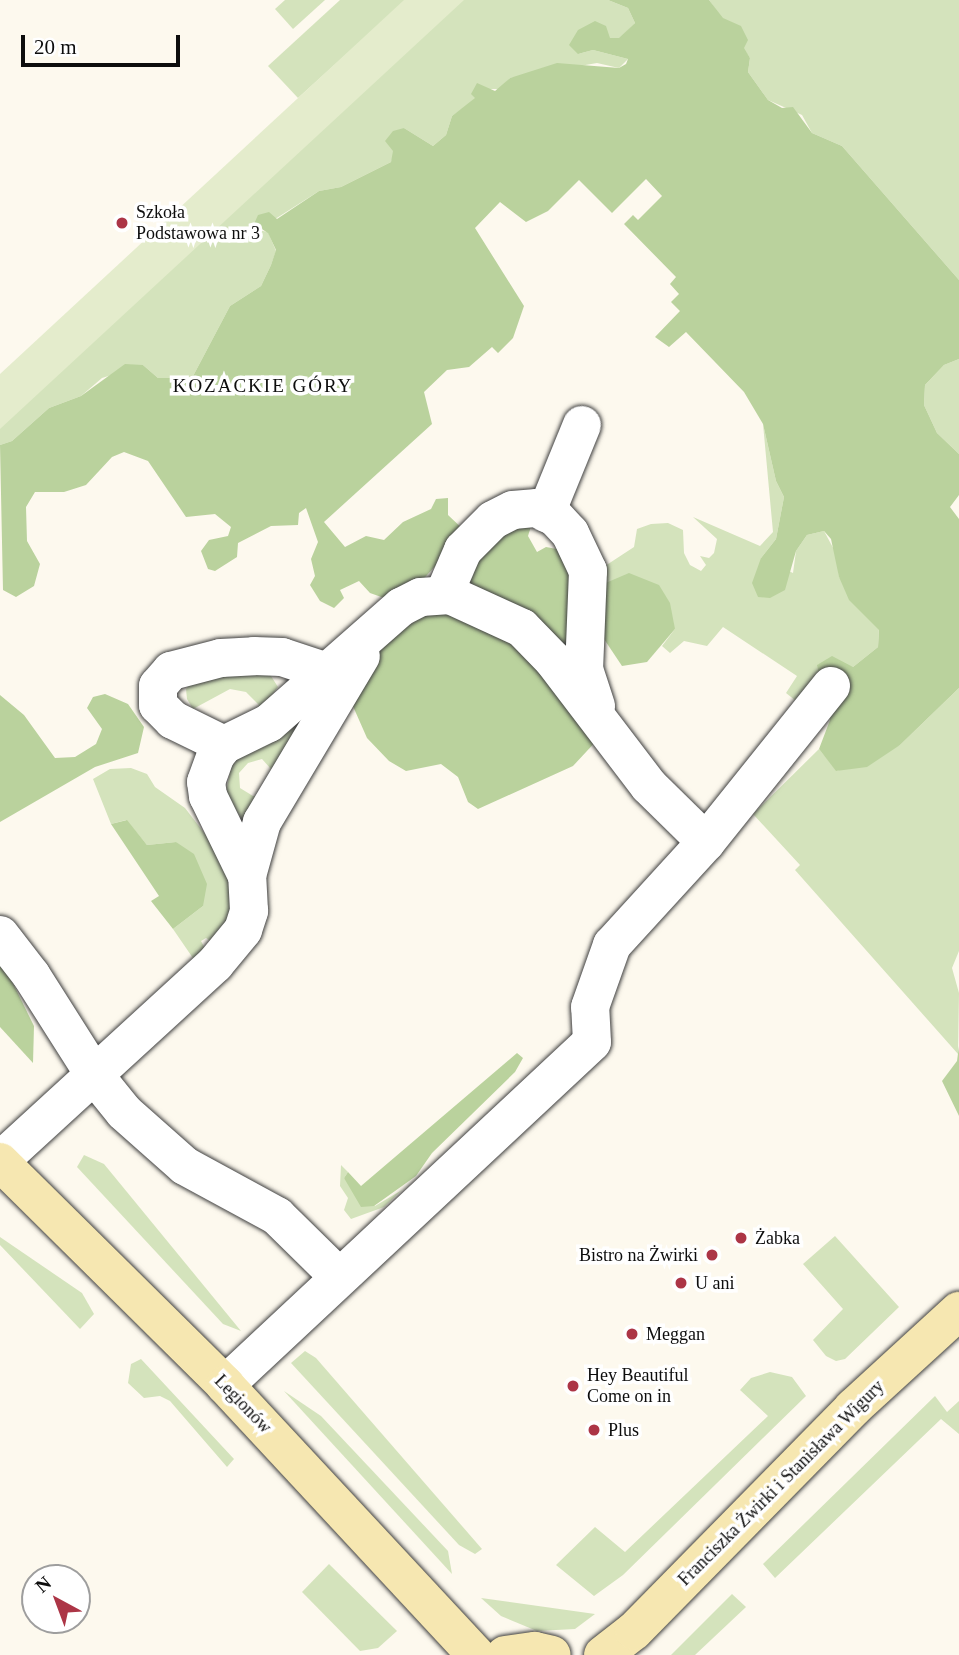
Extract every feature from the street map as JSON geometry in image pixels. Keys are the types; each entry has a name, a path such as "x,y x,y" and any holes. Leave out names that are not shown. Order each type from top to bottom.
{"street":[{"path":"546,513 582,425"},
{"path":"444,594 453,568 476,533 513,510 546,513 570,533 587,571 584,669 610,736"},
{"path":"247,876 208,796 210,769 224,744 269,723 380,625 421,597 444,594 468,600 522,628 553,660 610,736 681,821 706,842"},
{"path":"0,1162 237,939 249,911 247,876 262,822 380,625"},
{"path":"224,744 173,720 158,705 158,686 171,671 221,658 254,656 282,657 327,671"},
{"path":"225,1385 338,1276 592,1042 590,1007 612,945 706,842 831,686"},
{"path":"0,935 31,975 94,1076 160,1145 185,1166 277,1216 338,1276"},
{"name":"Legionów","path":"0,1162 225,1385 476,1655"},
{"name":"Franciszka Żwirki i Stanisława Wigury","path":"603,1655 634,1630 853,1408 959,1311"},
{"path":"505,1655 535,1651 552,1655"}],"green space":[{"path":"285,0 325,0 293,29 275,9"},
{"path":"340,0 406,0 298,98 268,66"},
{"path":"404,0 464,0 0,429 0,374"},
{"path":"462,0 608,0 628,8 635,23 620,38 609,38 578,54 593,50 628,59 619,68 597,63 510,78 499,89 490,89 452,116 446,135 433,146 404,128 391,162 341,187 319,191 258,230 268,232 276,251 271,265 261,286 230,306 192,378 158,378 143,365 102,378 81,396 49,408 12,441 0,445 0,424"},
{"path":"608,0 709,0 723,18 741,26 748,40 744,48 750,58 748,72 768,100 782,108 793,107 812,133 842,146 959,280 959,359 944,365 925,385 924,405 937,433 959,454 959,495 950,507 959,519 959,688 900,745 867,767 836,771 819,749 830,720 817,665 832,656 853,667 878,647 879,630 849,600 839,577 831,539 824,531 807,535 796,551 785,590 770,598 758,597 752,583 761,558 776,539 784,497 776,481 763,424 744,392 686,332 669,347 655,337 680,311 671,302 679,294 670,284 676,277 624,224 633,215 638,220 662,196 646,179 612,213 579,180 548,211 526,222 500,202 475,228 524,306 513,338 498,353 492,347 469,367 447,370 424,392 432,424 324,522 345,547 366,536 384,540 403,522 431,509 436,499 448,498 448,515 466,532 418,585 387,599 370,593 359,581 340,590 344,598 334,608 320,601 310,585 315,576 311,559 318,542 306,508 299,513 298,525 271,526 238,543 237,557 215,571 208,569 201,551 209,540 228,536 231,527 215,514 186,517 148,461 124,452 112,457 86,485 64,492 35,492 26,507 27,541 40,564 34,586 16,597 3,590 0,445 12,441 49,408 81,396 125,364 143,365 158,378 192,378 230,306 261,286 271,265 276,250 268,233 254,224 258,215 269,212 277,219 319,191 341,187 391,162 393,151 385,141 393,131 404,128 433,146 446,135 452,116 475,98 471,94 477,83 495,91 510,78 557,63 619,68 626,64 628,59 593,50 578,54 569,45 578,30 595,21 606,26 610,38 619,38 635,23 628,8"},
{"path":"709,0 959,0 959,280 842,146 812,133 802,115 768,100 748,72 750,58"},
{"path":"959,359 959,454 937,433 924,405 925,385 944,365"},
{"path":"763,424 776,481 784,497 776,539 761,558 793,573 796,551 807,535 824,531 838,557 839,577 879,629 878,647 853,667 818,664 822,676 796,701 786,693 797,676 723,627 707,646 684,641 670,653 662,646 675,629 601,585 605,566 634,547 637,529 651,524 668,523 683,530 684,553 690,565 701,571 706,565 700,556 709,558 714,553 717,539 693,517 760,546 773,532"},
{"path":"532,523 528,536 537,552 546,547 562,550 576,601 564,658 459,587 481,540"},
{"path":"629,573 659,585 670,603 675,629 647,662 622,666 596,627 601,585"},
{"path":"435,606 506,632 600,737 573,766 478,809 468,802 458,777 441,764 406,771 389,761 367,738 352,704 371,654"},
{"path":"264,665 278,687 258,714 259,705 246,692 230,689 193,709 187,699 186,689 192,681"},
{"path":"959,688 959,951 952,968 959,993 958,1054 795,870 800,865 753,814 819,749 837,771 900,745"},
{"path":"105,694 128,704 144,727 138,753 95,767 0,822 0,695 24,715 55,758 75,757 96,744 102,729 87,708 93,697"},
{"path":"308,713 279,778 262,759 248,763 239,773 240,788 253,796 268,796 250,833 226,793 232,762"},
{"path":"131,768 147,774 155,787 185,808 222,856 238,915 218,946 206,938 201,941 209,956 197,964 173,929 203,906 176,842 147,845 126,820 111,824 93,779 110,769"},
{"path":"127,820 147,845 176,842 194,854 207,884 203,906 173,929 151,901 159,896 111,824"},
{"path":"0,957 34,1026 33,1063 0,1027"},
{"path":"959,1046 959,1116 942,1081 957,1061"},
{"path":"517,1053 523,1058 515,1072 432,1153 416,1176 374,1206 361,1207 344,1178 348,1172 361,1186"},
{"path":"84,1155 104,1164 241,1331 223,1324 77,1167"},
{"path":"341,1165 348,1172 344,1178 375,1206 402,1190 384,1207 351,1219 344,1210 348,1198 340,1186"},
{"path":"835,1236 899,1307 845,1359 836,1361 826,1356 813,1340 843,1309 803,1264"},
{"path":"0,1237 82,1293 94,1314 80,1329 0,1245"},
{"path":"305,1351 316,1358 482,1549 475,1554 459,1545 291,1363"},
{"path":"141,1359 234,1459 227,1467 170,1401 160,1396 144,1398 128,1383 131,1364"},
{"path":"770,1372 792,1377 806,1396 623,1575 594,1596 556,1565 595,1527 625,1552 768,1416 740,1390 751,1378"},
{"path":"284,1391 321,1416 448,1551 452,1574"},
{"path":"935,1396 947,1412 959,1401 959,1434 941,1419 775,1578 763,1564"},
{"path":"329,1564 397,1631 378,1648 360,1651 302,1592"},
{"path":"732,1594 746,1607 695,1655 671,1655"},
{"path":"481,1598 595,1614 575,1629 537,1631 501,1616"}],"place":[{"name":"Szkoła Podstawowa nr 3","path":"122,223"},
{"name":"Żabka","path":"741,1238"},
{"name":"Bistro na Żwirki","path":"712,1255"},
{"name":"U ani","path":"681,1283"},
{"name":"Meggan","path":"632,1334"},
{"name":"Hey Beautiful Come on in","path":"573,1386"},
{"name":"Plus","path":"594,1430"}],"district":[{"name":"KOZACKIE GÓRY","path":"263,386"}]}
